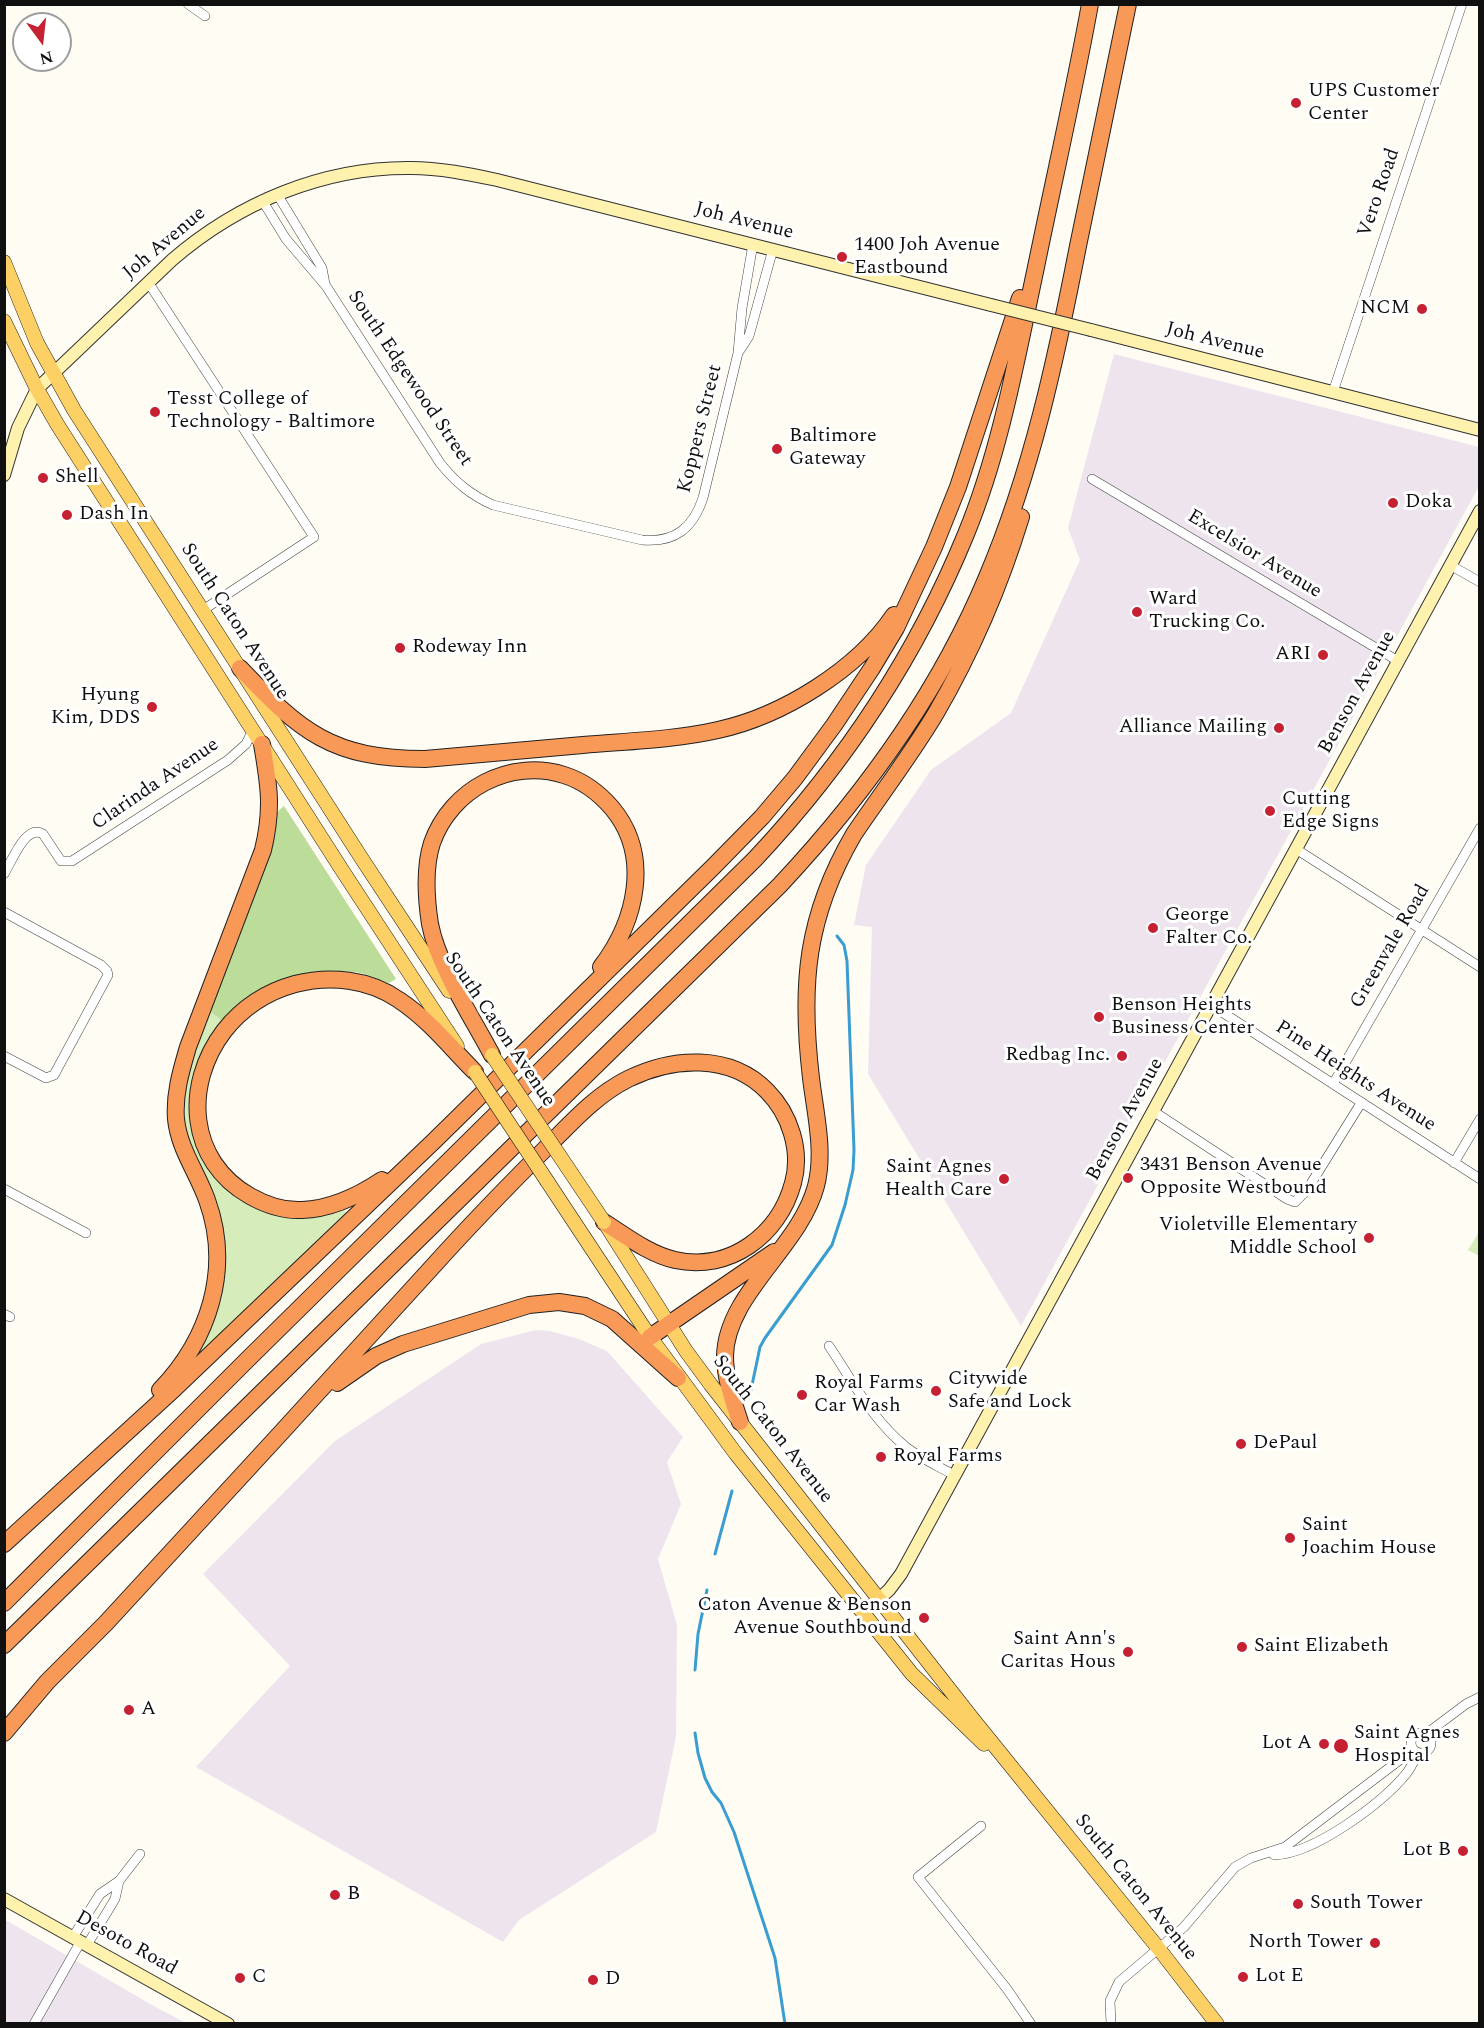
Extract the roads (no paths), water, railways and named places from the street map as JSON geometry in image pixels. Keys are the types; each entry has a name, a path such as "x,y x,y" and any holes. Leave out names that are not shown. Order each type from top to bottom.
{"highway":[{"path":"4,1603 755,859 796,814 833,768 873,712 940,594 980,498 1002,423 1090,4"},
{"path":"4,1645 757,908 803,860 861,792 901,734 939,673 987,578 1028,464 1048,391 1128,4"},
{"path":"4,1544 174,1389 433,1142 714,866 762,816 795,777 834,725 872,668 896,628 934,547 958,487 1047,212"},
{"path":"740,1422 726,1372 725,1355 728,1337 745,1299 789,1240 808,1207 816,1186 819,1165 808,1061 805,990 813,931 821,902 854,834 915,745 953,683 1000,583 1036,466 1051,397 1069,293"},
{"path":"240,668 270,700 307,731 334,745 366,755 395,759 425,759 689,735 721,729 754,719 810,691 842,669 888,623 934,547"},
{"path":"20,1531 167,1382 190,1354 213,1299 217,1249 214,1224 207,1201 181,1142 176,1120 176,1097 188,1047 263,850 267,834 270,808 257,737"},
{"path":"492,1055 439,952 431,927 427,901 427,879 432,843 441,825 454,806 471,790 491,778 516,772 542,771 564,775 584,784 604,799 619,817 630,838 636,862 636,878 630,911 621,935 606,960 568,1009"},
{"path":"433,1142 386,1178 345,1201 323,1208 302,1210 283,1209 261,1202 225,1178 213,1162 203,1141 198,1123 197,1102 206,1062 215,1043 230,1024 262,997 283,987 305,981 330,979 352,981 379,989 398,999 417,1013 474,1072"},
{"path":"4,1732 47,1682 106,1623 273,1443 481,1214 585,1109 609,1090 630,1078 672,1064 715,1063 733,1069 766,1090 787,1119 795,1144 796,1159 795,1178 789,1197 781,1214 767,1232 738,1252 705,1261 675,1260 650,1251 604,1222"},
{"path":"650,1337 789,1240"},
{"path":"273,1443 333,1386 376,1356 428,1335 528,1305 572,1303 600,1312 622,1328 678,1378"}],"main road":[{"name":"South Caton Avenue","path":"4,262 52,374 74,410 362,859 604,1222 669,1325 740,1422 1217,2024"},
{"name":"South Caton Avenue","path":"4,321 37,389 62,432 474,1072 678,1378 891,1650 925,1688 1021,1778"}],"street":[{"path":"188,4 205,16"},
{"name":"Vero Road","path":"1333,392 1462,4"},
{"name":"Joh Avenue","path":"4,475 18,428 37,389 148,282 200,237 262,200 277,194 340,175 411,168 455,171 497,180 1479,430"},
{"name":"South Edgewood Street","path":"277,194 322,268 326,286"},
{"name":"South Edgewood Street","path":"262,200 286,239 326,286 441,464 453,479 477,498 494,505 657,542 672,538 683,531 698,513"},
{"name":"Koppers Street","path":"698,513 738,353 742,308 753,244"},
{"name":"Koppers Street","path":"738,353 749,336 773,249"},
{"path":"148,282 314,537 203,610"},
{"name":"Excelsior Avenue","path":"1092,479 1398,661"},
{"name":"Benson Avenue","path":"863,1613 901,1574 1479,511"},
{"path":"1450,565 1479,582"},
{"name":"Clarinda Avenue","path":"4,874 24,839 33,832 43,834 62,861 72,861 228,760 257,737"},
{"name":"Greenvale Road","path":"1333,1084 1479,828"},
{"path":"1296,849 1479,967"},
{"path":"4,912 101,965 107,971 106,979 57,1070 50,1078 42,1077 4,1056"},
{"name":"Pine Heights Avenue","path":"1211,1005 1479,1179"},
{"path":"1153,1111 1287,1199 1296,1202 1307,1190 1361,1103"},
{"path":"1454,1163 1479,1119"},
{"path":"4,1189 86,1233"},
{"path":"829,1346 856,1387 899,1441 919,1456 954,1475"},
{"path":"1426,1734 1479,1697"},
{"path":"1111,2024 1110,2001 1119,1982 1184,1927 1235,1867 1251,1858 1287,1854 1330,1836 1372,1805 1407,1773 1415,1751 1412,1738 1419,1733 1426,1734 1430,1739 1431,1746 1425,1753 1415,1751 1401,1759 1310,1830 1285,1847 1265,1855"},
{"path":"981,1826 918,1877 1007,1989 1030,2024"},
{"path":"34,2024 80,1941 100,1894 119,1881 140,1854"},
{"path":"80,1941 115,1899 119,1881"},
{"name":"Desoto Road","path":"4,1899 228,2024"}],"waterway":[{"path":"751,1390 760,1347 765,1338 832,1245 853,1170 847,961 844,945 837,936"},
{"path":"715,1554 732,1491"},
{"path":"695,1670 698,1634 707,1590"},
{"path":"695,1733 705,1778 721,1803 734,1832 775,1958 785,2024"}],"place":[{"name":"UPS Customer Center","path":"1296,103"},
{"name":"1400 Joh Avenue Eastbound","path":"842,257"},
{"name":"NCM","path":"1422,309"},
{"name":"Tesst College of Technology - Baltimore","path":"155,412"},
{"name":"Baltimore Gateway","path":"777,449"},
{"name":"Shell","path":"43,478"},
{"name":"Doka","path":"1393,503"},
{"name":"Dash In","path":"67,515"},
{"name":"Ward Trucking Co.","path":"1137,612"},
{"name":"Rodeway Inn","path":"400,648"},
{"name":"ARI","path":"1323,655"},
{"name":"Hyung Kim, DDS","path":"152,707"},
{"name":"Alliance Mailing","path":"1279,728"},
{"name":"Cutting Edge Signs","path":"1270,811"},
{"name":"George Falter Co.","path":"1153,928"},
{"name":"Benson Heights Business Center","path":"1099,1017"},
{"name":"Redbag Inc.","path":"1122,1056"},
{"name":"3431 Benson Avenue Opposite Westbound","path":"1128,1178"},
{"name":"Saint Agnes Health Care","path":"1004,1179"},
{"name":"Violetville Elementary Middle School","path":"1369,1238"},
{"name":"Citywide Safe and Lock","path":"936,1391"},
{"name":"Royal Farms Car Wash","path":"802,1395"},
{"name":"DePaul","path":"1241,1444"},
{"name":"Royal Farms","path":"881,1457"},
{"name":"Saint Joachim House","path":"1290,1538"},
{"name":"Caton Avenue & Benson Avenue Southbound","path":"924,1618"},
{"name":"Saint Elizabeth","path":"1242,1647"},
{"name":"Saint Ann's Caritas Hous","path":"1128,1652"},
{"name":"A","path":"129,1710"},
{"name":"Lot A","path":"1324,1744"},
{"name":"Saint Agnes Hospital","path":"1341,1746"},
{"name":"Lot B","path":"1463,1851"},
{"name":"B","path":"335,1895"},
{"name":"South Tower","path":"1298,1904"},
{"name":"North Tower","path":"1375,1943"},
{"name":"Lot E","path":"1243,1977"},
{"name":"C","path":"240,1978"},
{"name":"D","path":"593,1980"}]}
